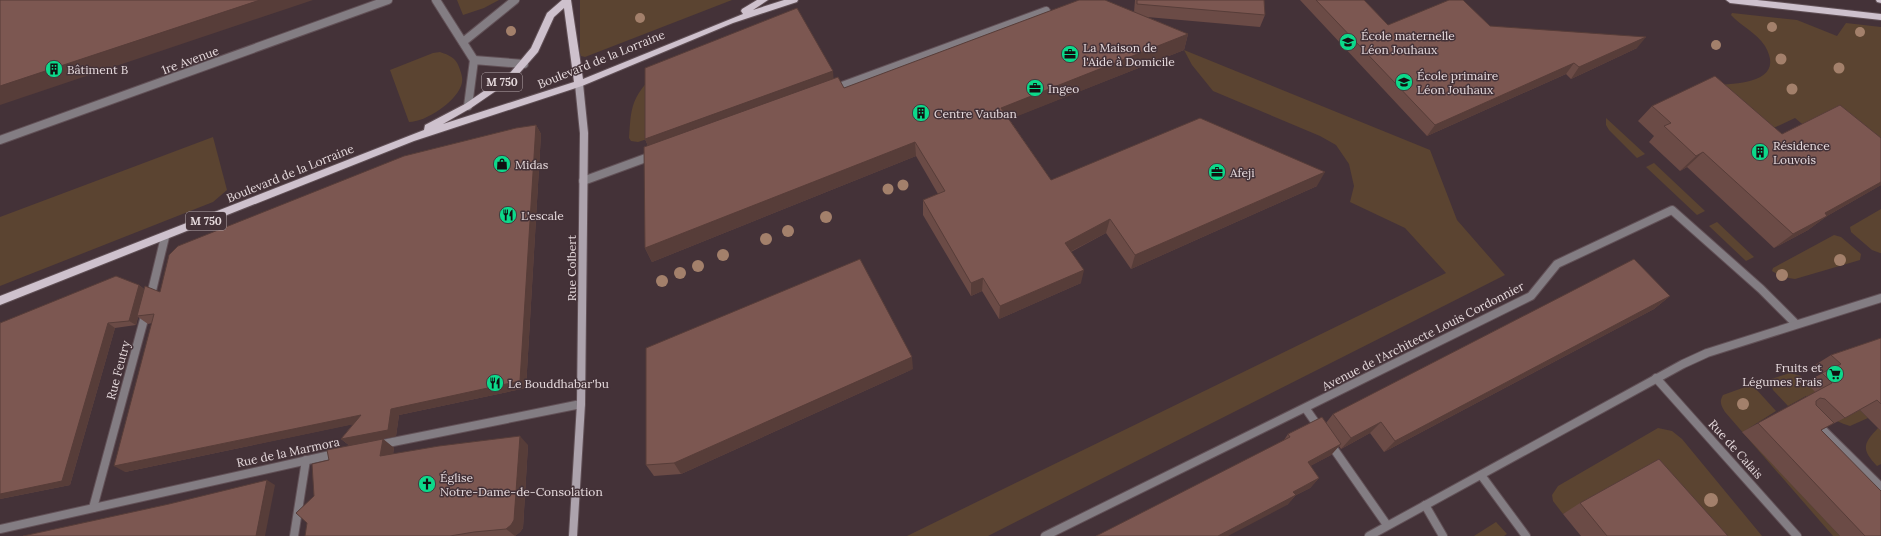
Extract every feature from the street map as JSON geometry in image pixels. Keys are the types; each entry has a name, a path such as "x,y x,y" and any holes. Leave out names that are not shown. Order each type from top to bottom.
{"main road":[{"name":"Boulevard de la Lorraine","path":"411,138 468,106 513,75 535,50 550,15 567,0"},
{"name":"Rue Colbert","path":"567,0 579,84"},
{"name":"Boulevard de la Lorraine","path":"730,20 764,0"},
{"name":"Boulevard de la Lorraine","path":"0,301 165,237 411,138 579,84 730,20 794,0"},
{"path":"1730,0 1881,17"}],"street":[{"name":"1re Avenue","path":"0,140 388,0"},
{"path":"436,0 474,60 468,106"},
{"path":"463,42 515,0"},
{"path":"830,90 1046,11"},
{"path":"474,60 524,64"},
{"name":"Rue Colbert","path":"573,536 582,404 584,133 579,84"},
{"path":"583,180 658,153"},
{"name":"Avenue de l'Architecte Louis Cordonnier","path":"1045,536 1531,296 1557,264 1672,210 1761,289 1796,324"},
{"name":"Rue Feutry","path":"93,508 165,237"},
{"path":"1369,536 1656,378 1707,353 1881,298"},
{"name":"Rue de Calais","path":"1656,378 1797,536"},
{"path":"368,447 582,404"},
{"path":"1306,408 1387,525"},
{"path":"1811,417 1881,487"},
{"name":"Rue de la Marmora","path":"0,529 345,452"},
{"path":"294,536 306,460"},
{"path":"1481,475 1526,536"},
{"path":"1425,505 1443,536"}],"shaded area":[{"path":"457,0 499,0 484,8 463,15"},
{"path":"580,0 732,0 585,57 581,56 580,53"},
{"path":"1732,13 1797,20 1837,36 1846,23 1881,27 1881,164 1807,128 1795,118 1767,131 1711,85 1732,84 1755,79 1764,75 1769,68 1770,59 1762,41 1739,23 1731,15"},
{"path":"1184,50 1430,150 1457,220 1505,275 988,536 907,536 1446,273 1405,228 1350,202 1354,186 1349,164 1336,145 1320,136 1213,91 1192,65"},
{"path":"440,52 452,57 458,64 462,76 461,86 453,98 439,110 423,119 409,122 390,70 433,53"},
{"path":"649,80 650,138 638,142 631,141 629,138 630,121 633,107 638,94"},
{"path":"1606,118 1645,154 1637,158 1609,130 1606,125"},
{"path":"213,137 227,190 213,202 0,286 0,217"},
{"path":"1654,163 1705,211 1697,215 1646,167"},
{"path":"1881,209 1880,253 1872,250 1851,232 1850,227"},
{"path":"1717,222 1754,257 1746,261 1709,226"},
{"path":"1834,235 1841,237 1861,254 1860,260 1795,279 1782,277 1772,271 1773,268"},
{"path":"1790,373 1801,376 1841,419 1824,374 1868,418 1850,426 1843,424 1826,414 1806,396 1788,406 1773,390 1770,382 1771,379"},
{"path":"1748,386 1756,389 1776,411 1743,432 1840,536 1833,536 1725,412 1721,404 1723,395"},
{"path":"1658,428 1672,431 1682,439 1762,536 1698,536 1608,489 1563,514 1553,501 1552,495 1558,486"},
{"path":"1878,428 1881,431 1881,464 1877,466 1868,455 1866,447 1869,438"},
{"path":"1496,522 1507,534 1504,536 1474,536"}],"building":[{"name":"Bâtiment B","path":"0,0 260,0 0,86"},
{"path":"1079,0 1105,0 1188,34 1001,108 1051,180 1200,118 1325,172 1135,255 1110,219 1065,243 1084,270 1000,306 983,278 971,283 923,200 945,191 915,142 645,248 644,147 838,77 844,88"},
{"path":"1137,0 1264,0 1265,15 1137,4"},
{"path":"1316,0 1364,0 1388,25 1449,0 1463,0 1490,26 1646,37 1579,67 1574,63 1435,125"},
{"path":"797,8 833,71 645,139 645,68"},
{"path":"1715,76 1782,134 1840,105 1881,138 1881,182 1825,213 1827,216 1793,234 1703,152 1696,156 1664,126 1671,123 1652,106"},
{"path":"536,125 520,381 391,409 388,430 341,439 361,415 114,466 154,314 137,316 145,286 160,292 169,255 178,246 404,156 516,128"},
{"path":"860,259 912,357 674,463 646,465 646,348"},
{"path":"1634,259 1670,296 1395,441 1381,422 1351,438 1333,414"},
{"path":"116,276 139,285 129,321 108,323 62,481 0,494 0,323"},
{"path":"1881,338 1881,404 1877,400 1845,418 1825,399 1820,398 1816,401 1816,405 1834,423 1821,430 1881,491 1881,536 1865,536 1758,423 1832,383 1822,373 1841,364 1831,355"},
{"path":"1322,417 1341,444 1308,462 1319,478 1293,492 1296,495 1218,536 1096,536 1290,437 1288,434"},
{"name":"Église Notre-Dame-de-Consolation","path":"520,436 514,520 506,529 450,536 305,536 307,523 296,513 314,496 312,464 329,460 327,450 383,439 380,456 439,446"},
{"path":"1659,459 1728,536 1607,536 1580,503"},
{"path":"267,480 256,536 23,536 169,504"}],"place":[{"name":"École maternelle Léon Jouhaux","path":"1348,42"},
{"name":"La Maison de l'Aide à Domicile","path":"1070,54"},
{"name":"Bâtiment B","path":"54,69"},
{"name":"École primaire Léon Jouhaux","path":"1404,82"},
{"name":"Ingeo","path":"1035,88"},
{"name":"Centre Vauban","path":"921,113"},
{"name":"Résidence Louvois","path":"1760,152"},
{"name":"Midas","path":"502,164"},
{"name":"Afeji","path":"1217,172"},
{"name":"L'escale","path":"508,215"},
{"name":"Fruits et Légumes Frais","path":"1835,374"},
{"name":"Le Bouddhabar'bu","path":"495,383"},
{"name":"Église Notre-Dame-de-Consolation","path":"427,484"}]}
